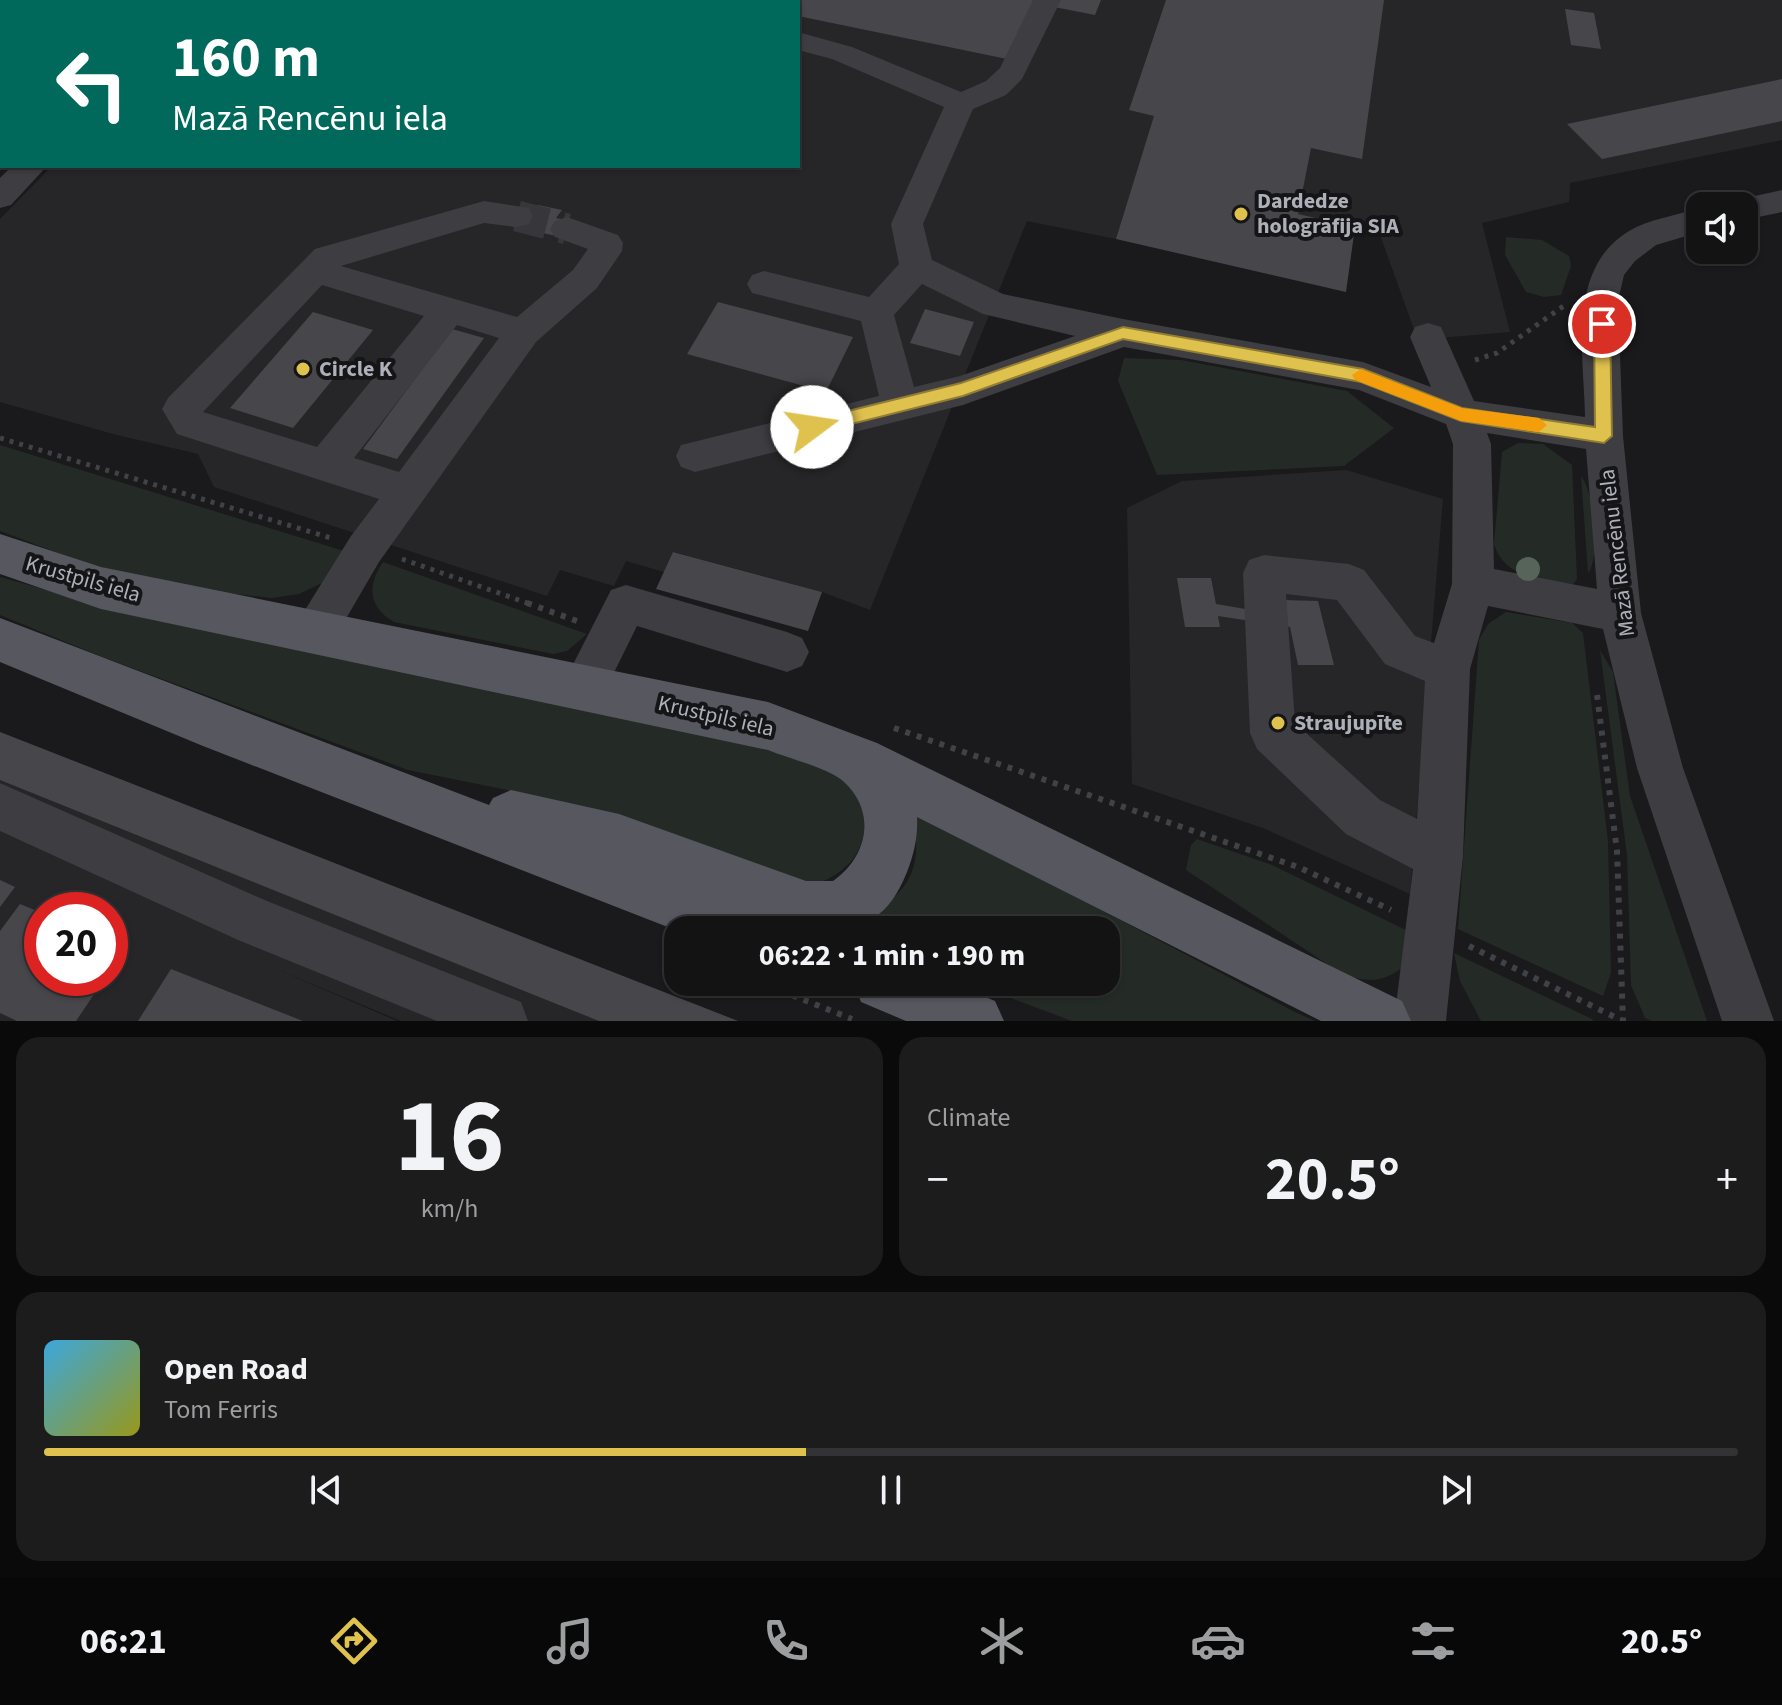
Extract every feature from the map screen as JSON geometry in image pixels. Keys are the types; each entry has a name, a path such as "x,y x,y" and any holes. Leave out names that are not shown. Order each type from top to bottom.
{"main road":[{"name":"Krustpils iela","path":"0,554 101,588 768,726 859,761 1382,1021"},
{"path":"0,640 203,722 711,916"},
{"path":"437,810 526,818 619,840 806,908 835,908 858,898 875,880 890,837 891,819 885,798 877,781 859,761"},
{"path":"915,996 975,1021"}],"street":[{"path":"917,267 907,224 961,103 996,88 1012,73 1047,0"},
{"path":"800,42 842,53 961,103"},
{"path":"0,197 29,168"},
{"path":"1758,206 1782,201"},
{"path":"407,491 327,463 190,423 181,409 327,258 484,212 517,216"},
{"name":"Mazā Rencēnu iela","path":"1686,224 1644,237 1623,252 1608,272 1601,301 1604,436 1620,613 1660,768 1748,1021"},
{"path":"315,632 365,549 523,332 585,279 605,251 606,243 567,229"},
{"path":"876,312 917,267"},
{"path":"917,267 995,305 1123,333 1363,376 1461,414 1604,436"},
{"path":"315,271 523,332"},
{"path":"764,284 876,312"},
{"path":"327,463 449,310"},
{"path":"876,312 900,405"},
{"path":"695,456 963,390 1123,333"},
{"path":"1420,1021 1439,856 1448,669 1473,584 1472,444 1434,353"},
{"path":"1439,856 1363,817 1273,733 1264,573 1349,583 1400,650 1448,669"},
{"path":"1473,584 1620,613"},
{"path":"584,686 626,604 787,652"},
{"path":"0,807 256,922 502,1021"}],"path":[{"path":"1434,353 1497,353 1572,300"},
{"path":"1596,686 1617,851 1623,1021"},
{"path":"794,996 857,1021"}],"shaded area":[{"path":"800,0 1782,0 1782,140 1570,183 1569,202 1482,223 1510,332 1438,338 1416,335 1379,232 1355,227 1116,239 1027,221 870,610 822,592 674,552 664,572 626,561 614,586 560,570 547,596 214,487 198,454 0,402 0,219 50,168 800,168"},
{"path":"1506,237 1542,240 1569,256 1571,266 1561,295 1544,297 1526,292 1505,255"},
{"path":"1124,358 1181,360 1347,391 1394,428 1344,466 1157,475 1118,381"},
{"path":"1518,443 1543,444 1572,465 1577,579 1572,586 1537,580 1515,571 1499,555 1494,544 1502,452"},
{"path":"0,445 344,551 322,583 299,594 272,598 189,589 85,563 0,531"},
{"name":"Straujupīte","path":"1346,470 1443,499 1410,894 1263,828 1132,784 1127,508 1182,481"},
{"path":"1581,476 1586,484 1594,524 1594,553 1588,573"},
{"path":"383,562 587,634 567,651 553,654 394,622 379,610 373,595 374,579"},
{"path":"0,577 76,598 748,741 823,766 845,778 861,804 864,821 859,850 851,862 828,879 797,890 523,793 408,770 100,656 0,615"},
{"path":"1506,612 1572,623 1583,633 1608,841 1611,973 1603,996 1458,929 1479,640 1488,624"},
{"path":"1600,650 1613,672 1630,796 1707,1021 1652,1021 1645,1018 1631,985 1627,855"},
{"path":"0,732 664,992 664,996 674,996 738,1021 401,1021 276,969 397,1021 0,1021"},
{"path":"919,814 1113,916 865,916 895,896 912,871 916,837 912,815"},
{"path":"1197,839 1272,865 1408,931 1403,967 1374,980 1342,974 1186,870 1191,845"},
{"path":"1120,920 1315,1021 1072,1021 1005,996 1120,996"},
{"path":"1454,953 1593,1021 1481,1021 1460,981"}],"building":[{"path":"800,0 1034,0 1007,59 800,16"},
{"path":"1057,0 1101,0 1095,15 1054,7"},
{"path":"1166,0 1384,0 1362,159 1311,148 1298,214 1355,227 1346,292 1116,239 1154,116 1129,110"},
{"path":"1565,9 1594,13 1601,49 1571,45"},
{"path":"1782,79 1782,121 1602,159 1567,124"},
{"path":"538,205 562,210 556,218 572,221 561,237 511,226 522,209 533,212"},
{"path":"718,302 853,337 826,392 687,354"},
{"path":"925,309 974,322 960,356 910,343"},
{"name":"Circle K","path":"313,312 373,330 293,428 230,408"},
{"path":"452,329 484,338 397,459 363,449"},
{"path":"673,552 822,592 808,631 656,589"},
{"path":"1177,578 1211,578 1216,604 1287,616 1283,600 1318,601 1334,665 1298,665 1290,627 1218,616 1220,627 1185,627"},
{"path":"0,732 664,992 664,996 674,996 738,1021 599,1021 0,780"},
{"path":"0,880 15,887 0,907"},
{"path":"20,904 24,906 24,996 93,996 76,1021 17,1021 0,1013 0,931"},
{"path":"171,969 303,1021 138,1021"}],"tunnel":[{"path":"517,216 567,229"}],"slow traffic":[{"path":"1361,375 1461,414 1539,425"}],"place":[{"name":"Dardedze hologrāfija SIA","path":"1241,214"},
{"name":"Circle K","path":"303,369"},
{"name":"Straujupīte","path":"1278,723"}],"route":[{"path":"812,427 963,390 1123,333 1363,376 1461,414 1575,429 1604,436 1602,324"}]}
